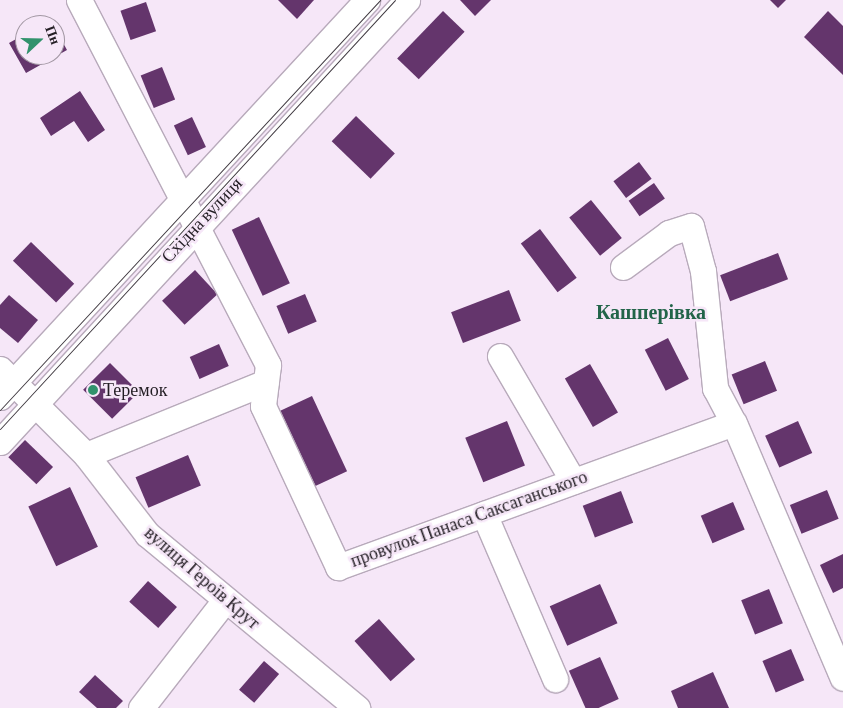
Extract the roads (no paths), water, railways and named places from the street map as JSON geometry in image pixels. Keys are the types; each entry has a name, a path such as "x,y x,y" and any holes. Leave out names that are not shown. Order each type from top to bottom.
{"street":[{"name":"провулок Панаса Саксаганського","path":"79,0 180,200 268,365 262,406 338,567 734,423"},
{"name":"Східна вулиця","path":"5,383 367,0"},
{"name":"Східна вулиця","path":"0,442 195,227 407,0"},
{"path":"623,266 669,233 692,226 703,271 715,388 734,423 834,634 843,678"},
{"path":"500,356 573,481"},
{"path":"86,455 266,382"},
{"name":"вулиця Героїв Крут","path":"5,383 37,402 86,455 147,534 357,708"},
{"path":"484,514 555,679"},
{"path":"141,708 225,600"}],"tram line":[{"path":"0,410 380,0"},
{"path":"0,429 395,0"}],"place":[{"name":"Теремок","path":"93,390"}],"district":[{"name":"Кашперівка","path":"651,312"}]}
